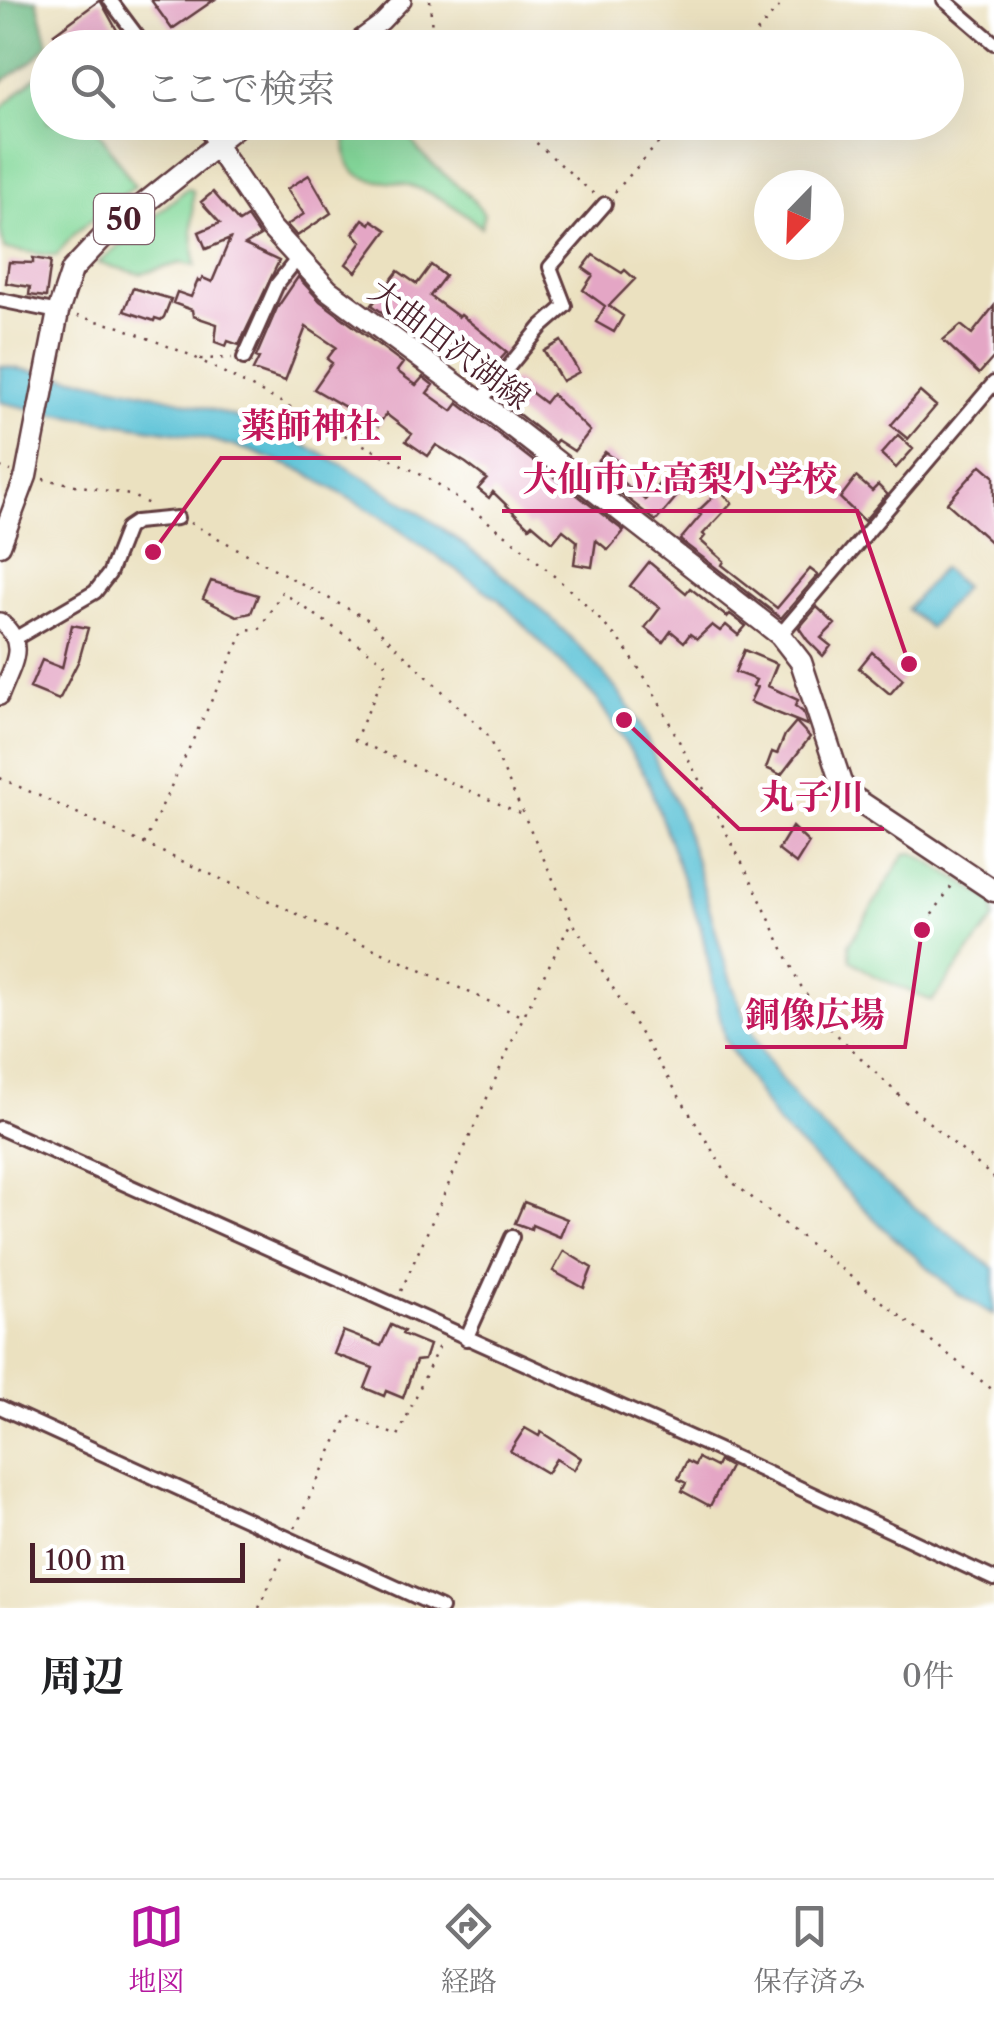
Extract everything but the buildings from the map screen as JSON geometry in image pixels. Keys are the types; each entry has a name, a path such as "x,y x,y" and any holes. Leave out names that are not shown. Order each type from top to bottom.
{"main road":[{"name":"大曲田沢湖線","path":"216,146 271,228 328,290 480,402 780,635 801,662 841,783 853,796 994,891"},
{"name":"50","path":"0,545 26,476 58,312 72,270 85,254 216,146"}],"street":[{"path":"110,0 132,30"},
{"path":"371,30 403,0"},
{"path":"944,0 994,43"},
{"path":"212,140 216,146 224,140"},
{"path":"480,402 541,327 565,306 550,267 604,204"},
{"path":"244,358 277,284 298,258"},
{"path":"0,300 58,312"},
{"path":"780,635 994,383"},
{"path":"16,638 95,592 108,574 127,528 136,522 177,518"},
{"path":"0,622 16,638 18,649 0,696"},
{"path":"0,1128 716,1449 994,1579"},
{"path":"466,1339 512,1237"},
{"path":"0,1407 441,1608"}],"path":[{"path":"430,0 432,30"},
{"path":"759,30 785,0"},
{"path":"533,140 604,204 661,140"},
{"path":"58,312 120,327 198,359 435,482 579,598 621,642 650,685 754,884 799,983 827,1024 912,1107 994,1178"},
{"path":"198,359 244,358"},
{"path":"26,476 130,495 367,619 486,734 572,921 732,1181 994,1391"},
{"path":"144,844 246,628 259,630 282,592 384,662 387,669 355,740 524,815"},
{"path":"0,778 522,1017"},
{"path":"920,932 962,870"},
{"path":"394,1307 522,1017 572,921"},
{"path":"259,1608 348,1416 398,1436 446,1330"}],"green space":[{"path":"0,0 37,0 44,30 30,30 30,63 0,83"},
{"path":"30,82 30,140 104,140 135,186 75,233 56,256 4,249 0,229 0,109"},
{"path":"346,140 412,140 433,165 477,204 484,214 481,227 449,203 422,190 358,174 347,159"},
{"path":"188,188 193,191 195,266 181,263 140,274 98,263"},
{"path":"914,853 994,902 994,919 932,1001 874,976 851,960 849,944 905,854"}],"water":[{"path":"0,366 178,400 287,437 343,465 457,539 560,627 602,672 641,727 682,819 739,1002 770,1063 825,1130 892,1189 994,1269 994,1315 957,1293 893,1237 777,1123 725,1040 701,928 646,776 597,699 499,600 378,515 302,471 251,451 192,435 0,402"},
{"path":"942,568 964,587 929,628 907,609"}],"place":[{"name":"薬師神社","path":"153,552"},
{"name":"大仙市立高梨小学校","path":"909,664"},
{"name":"丸子川","path":"624,720"},
{"name":"銅像広場","path":"922,930"}]}
